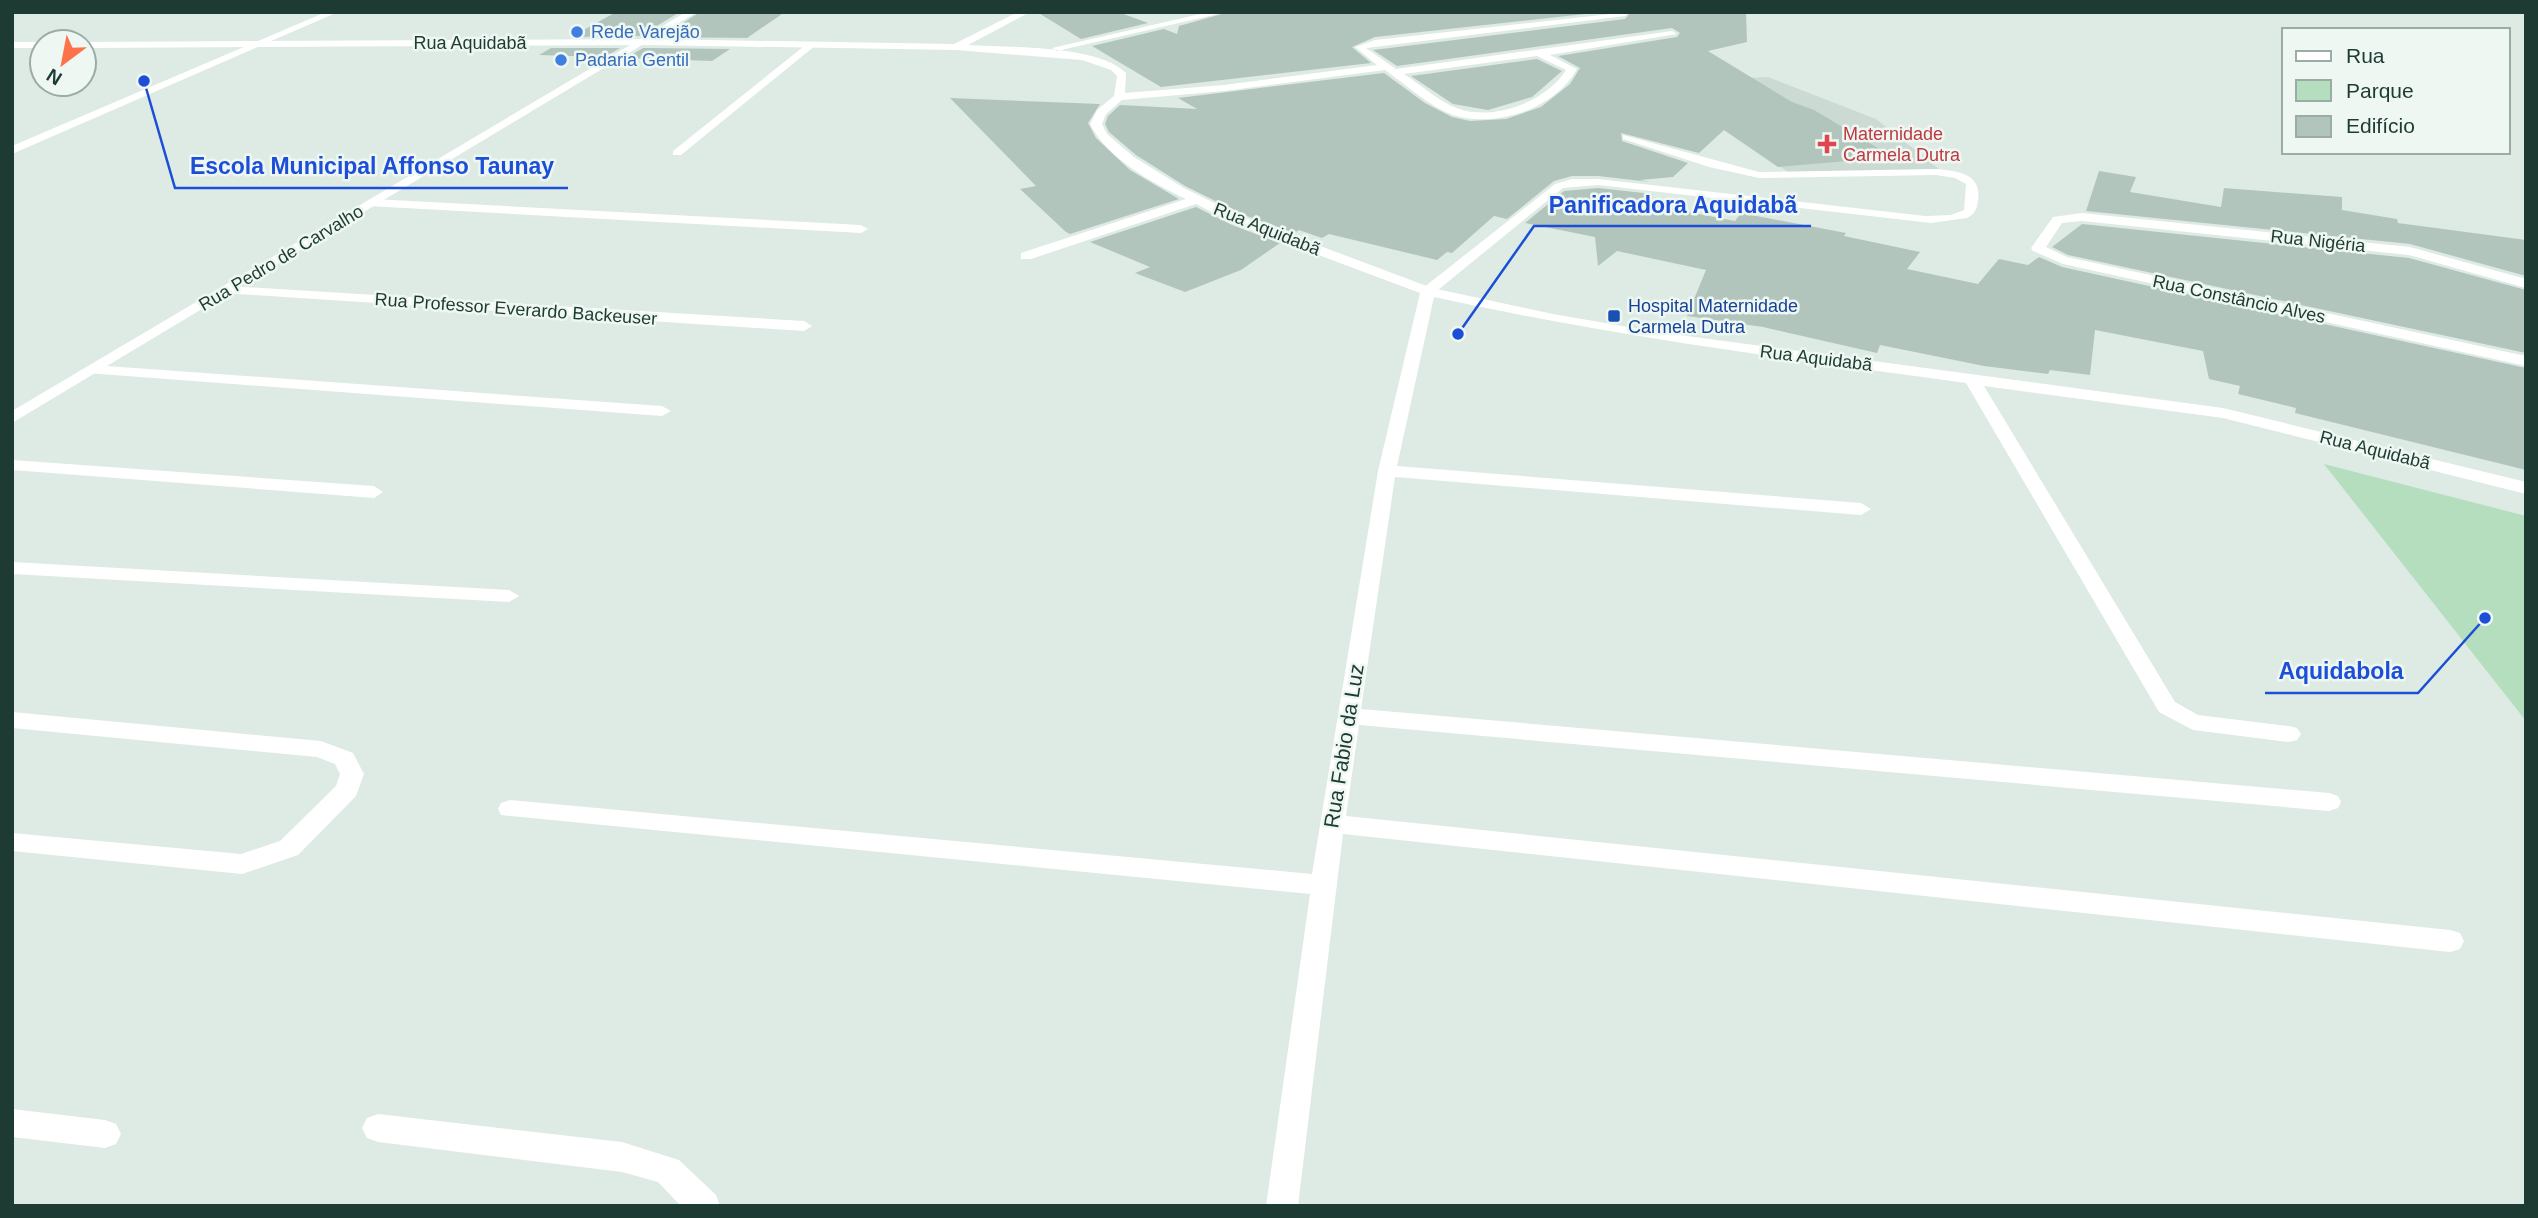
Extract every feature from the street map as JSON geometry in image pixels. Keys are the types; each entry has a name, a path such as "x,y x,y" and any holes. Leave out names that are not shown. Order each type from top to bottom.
{"street":[{"path":"12,149 334,12"},
{"name":"Rua Pedro de Carvalho","path":"12,418 648,42 693,12"},
{"path":"956,47 1026,12"},
{"path":"1035,52 1223,12"},
{"path":"1538,54 1567,65 1571,72 1538,104 1467,115 1455,112 1360,47 1374,43 1625,13"},
{"path":"1119,97 1538,54 1672,34"},
{"name":"Rua Aquidabã","path":"98,45 648,42 956,47 1083,57 1115,68 1122,75 1119,97 1101,113 1097,124 1102,136 1130,160 1196,200 1238,220 1428,291 1553,319 1657,337 2223,413 2526,488"},
{"path":"1026,256 1196,200"},
{"path":"373,204 861,229"},
{"name":"Rua Constâncio Alves","path":"2107,219 2082,217 2058,220 2038,248 2063,260 2526,361"},
{"name":"Rua Nigéria","path":"2107,219 2399,250 2526,284"},
{"name":"Rua Professor Everardo Backeuser","path":"228,290 804,326"},
{"name":"Rua Fabio da Luz","path":"1282,1206 1332,824 1387,471 1428,291"},
{"path":"93,370 662,411"},
{"path":"1971,378 2167,707 2193,722 2289,734"},
{"path":"12,465 374,492"},
{"path":"1387,471 1861,509"},
{"path":"12,568 509,596"},
{"path":"1349,716 2329,802"},
{"path":"12,720 321,748 345,759 352,774 347,790 289,848 242,864 12,842"},
{"path":"510,809 1324,885"},
{"path":"1332,824 2450,941"},
{"path":"12,1123 104,1134"},
{"path":"378,1128 622,1157 668,1170 704,1206"}],"lane":[{"path":"677,153 811,44"},
{"path":"1428,291 1541,198 1572,181 1942,220 1967,213 1971,208 1975,187 1973,182 1962,177 1936,172 1759,175 1713,164 1627,137"}],"shaded area":[{"name":"Maternidade Carmela Dutra","path":"1768,77 1876,119 1939,169 1793,175 1650,82"}],"green space":[{"path":"2324,464 2526,516 2526,721"}],"building":[{"path":"616,12 680,12 640,36 571,37"},
{"path":"700,12 785,12 747,38 661,37"},
{"path":"1037,12 1118,12 1148,23 1081,39"},
{"path":"1229,12 1603,12 1375,37 1352,47 1371,63 1161,87 1092,46 1164,29 1177,34 1179,26"},
{"path":"1631,12 1746,12 1747,42 1708,51 1792,102 1814,110 1893,157 1778,167 1724,130 1699,153 1621,133 1622,141 1688,163 1673,177 1640,180 1650,182 1598,176 1572,176 1554,181 1507,219 1494,216 1452,253 1447,252 1437,260 1329,234 1322,238 1299,230 1294,233 1244,215 1185,186 1136,155 1109,132 1105,124 1108,116 1120,105 1197,109 1178,98 1384,73 1425,103 1452,117 1470,121 1506,119 1541,107 1570,84 1580,68 1558,56 1677,37 1680,33 1672,28 1397,66 1373,50 1625,19"},
{"path":"551,48 620,48 605,57 539,55"},
{"path":"643,48 730,49 712,61 626,58"},
{"path":"1537,59 1562,71 1532,97 1488,110 1453,104 1411,76"},
{"path":"950,98 1100,104 1088,123 1096,138 1130,170 1179,199 1070,234 1020,189 1036,186"},
{"path":"2099,171 2136,177 2130,192 2221,207 2224,188 2342,197 2342,210 2397,219 2398,223 2526,240 2526,276 2410,244 2086,211"},
{"path":"1598,188 1653,194 1643,203 1735,221 1741,213 1846,233 1844,236 1920,252 1907,269 1978,284 1999,259 2028,265 2039,257 2062,267 2526,368 2526,470 2295,413 2296,408 2238,394 2240,386 2209,379 2203,351 2095,330 2090,375 2050,370 2048,374 1984,366 1880,345 1877,353 1763,327 1687,316 1706,270 1617,251 1598,266 1595,237 1525,223 1564,191"},
{"path":"1196,207 1232,225 1280,243 1241,270 1185,292 1135,273 1150,267 1090,242"},
{"path":"2082,224 2409,258 2526,290 2526,353 2068,255 2052,247"}],"place":[{"name":"Rede Varejão","path":"577,32"},
{"name":"Padaria Gentil","path":"561,60"},
{"name":"Escola Municipal Affonso Taunay","path":"144,81"},
{"name":"Maternidade Carmela Dutra","path":"1827,144"},
{"name":"Hospital Maternidade Carmela Dutra","path":"1614,316"},
{"name":"Panificadora Aquidabã","path":"1458,334"},
{"name":"Aquidabola","path":"2485,618"}]}
